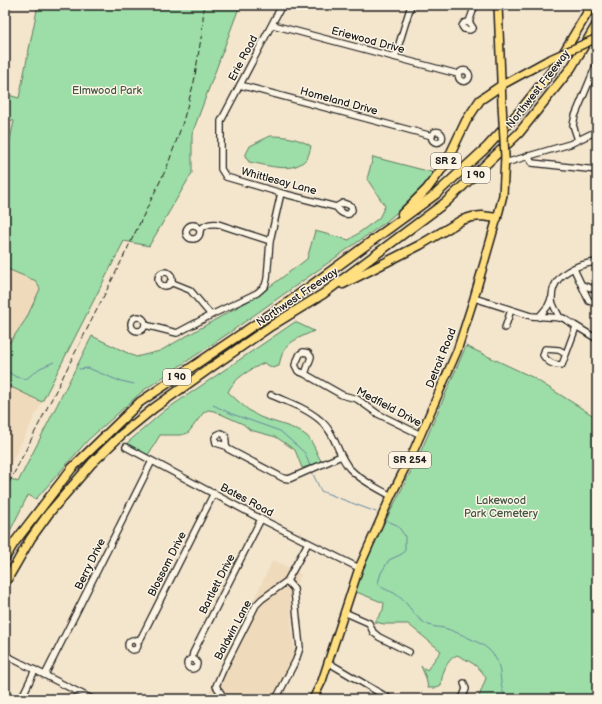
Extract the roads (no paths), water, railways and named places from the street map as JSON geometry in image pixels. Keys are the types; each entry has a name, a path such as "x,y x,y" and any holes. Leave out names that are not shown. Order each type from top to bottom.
{"highway":[{"name":"Northwest Freeway","path":"5,558 14,543 72,468 140,402 290,301 436,194 491,143 520,111 555,67 592,5"},
{"name":"Northwest Freeway","path":"5,583 31,538 49,513 92,462 122,434 154,408 272,326 323,294 446,202 519,133 571,68 597,24"},
{"name":"SR 2","path":"383,233 427,189 446,163 466,121 480,100 502,85"},
{"path":"323,294 420,245 462,220 472,216 497,218"}],"main road":[{"name":"Detroit Road","path":"313,699 329,663 359,568 391,496 402,476 457,351 497,218 503,195 505,160 502,85 496,5"},
{"path":"502,85 548,60 596,39"}],"street":[{"name":"Erie Road","path":"221,121 273,25 282,5"},
{"path":"395,57 411,5"},
{"path":"469,22 476,5"},
{"name":"Eriewood Drive","path":"273,25 458,74"},
{"path":"578,140 573,125 575,116 597,63"},
{"name":"Homeland Drive","path":"240,85 432,136"},
{"name":"Whittlesay Lane","path":"221,121 221,169 226,177 336,207"},
{"path":"505,160 528,156 570,144 597,131"},
{"path":"528,156 532,163 597,170"},
{"path":"145,325 177,334 211,315 257,293 264,286 267,279 270,241 281,193"},
{"path":"200,230 202,227 210,223 218,224 270,241"},
{"path":"539,317 548,306 555,284 566,271 574,269 584,263 597,262"},
{"path":"574,269 589,301 597,303"},
{"path":"170,282 190,290 211,315"},
{"path":"582,285 597,290"},
{"path":"474,298 531,316 563,318 597,339"},
{"path":"551,299 560,318"},
{"path":"505,328 511,310"},
{"path":"566,354 576,327"},
{"name":"Medfield Drive","path":"305,374 342,395 357,399 378,414 420,435"},
{"path":"272,395 308,411 322,421 332,435 341,456 350,469 391,496"},
{"path":"226,446 228,449 283,478 289,479 341,456"},
{"name":"Bates Road","path":"126,447 261,519 359,568"},
{"name":"Berry Drive","path":"45,675 152,461"},
{"name":"Blossom Drive","path":"137,642 141,638 214,494"},
{"name":"Bartlett Drive","path":"192,659 193,653 261,519"},
{"name":"Baldwin Lane","path":"225,699 216,686 256,605 287,581 308,543"},
{"path":"276,699 296,660 300,648 294,589 287,581"},
{"path":"344,612 369,623 376,635 409,652"},
{"path":"5,655 92,699"},
{"path":"329,663 390,699"},
{"path":"21,699 35,670"},
{"path":"462,699 466,689 464,683"}],"waterway":[{"path":"5,370 16,377 26,379 40,368 54,362"},
{"path":"79,369 88,368 117,380 134,384"},
{"path":"213,405 232,414 280,431 305,453 310,466"},
{"path":"312,472 321,491 376,512"},
{"path":"385,520 397,525 405,536 405,550 402,554 389,560 381,573 378,583 380,586 396,594 402,599 424,623 460,634 480,643 488,649 494,655 497,662 502,687 507,699"}],"railway":[{"path":"5,491 117,270 167,167 182,125 194,82 202,32 204,5"}],"park label":[{"name":"Elmwood Park","path":"107,90"},
{"name":"Lakewood Park Cemetery","path":"501,506"}]}
